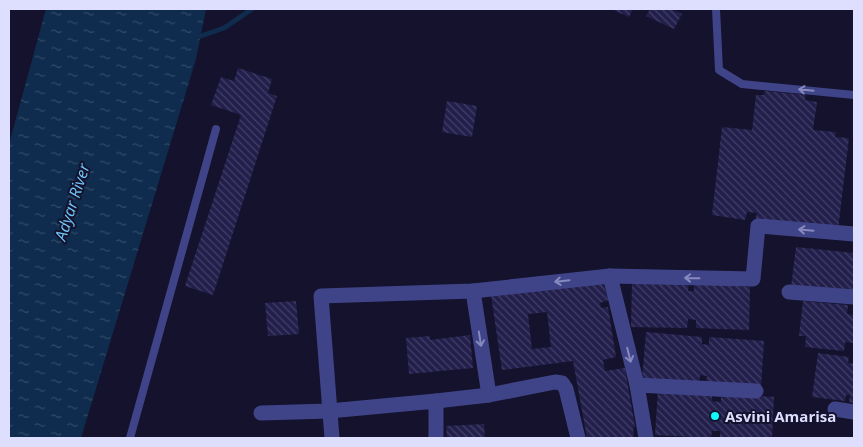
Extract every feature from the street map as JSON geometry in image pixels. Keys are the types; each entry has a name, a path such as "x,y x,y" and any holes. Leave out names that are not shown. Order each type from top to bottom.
{"street":[{"path":"332,438 321,296 451,290 473,291 610,276 753,279 758,226 854,234"},
{"path":"610,276 637,385 646,438"},
{"path":"473,291 488,395"},
{"path":"789,292 854,297"},
{"path":"261,413 329,411 436,401 488,395 555,382 562,383 566,389 578,438"},
{"path":"637,385 756,391"},
{"path":"436,401 436,438"},
{"path":"835,409 854,412"}],"lane":[{"path":"716,9 719,70 742,84 854,95"},
{"path":"130,438 216,130"}],"water":[{"name":"Adyar River","path":"46,9 206,9 196,59 81,438 9,438 9,144"}],"building":[{"path":"611,9 633,9 629,17"},
{"path":"650,9 671,9 682,14 674,29 646,16"},
{"path":"238,68 272,79 268,93 277,96 213,295 185,286 241,115 211,105 221,77 234,81"},
{"path":"765,91 806,95 805,100 817,102 813,130 836,132 835,137 849,138 838,230 755,220 757,213 747,212 745,220 712,215 722,127 752,130 756,95 764,95"},
{"path":"447,101 477,106 472,137 442,132"},
{"path":"796,247 854,253 854,293 791,287"},
{"path":"632,282 689,283 688,291 694,291 694,283 750,287 749,330 696,328 696,320 688,319 687,328 631,327"},
{"path":"603,284 609,300 600,303 601,308 608,307 616,357 603,360 605,371 625,368 635,427 633,428 634,438 587,438 573,361 502,370 491,295","holes":["547,312 551,347 532,349 528,314"]},
{"path":"296,301 299,334 268,336 265,303"},
{"path":"803,301 848,305 847,314 854,315 854,343 845,342 844,351 805,347 806,336 799,336"},
{"path":"646,332 702,337 702,344 709,345 709,337 764,341 761,387 706,383 707,376 700,375 699,383 642,379"},
{"path":"470,335 473,368 409,374 406,338 430,336 430,340"},
{"path":"818,353 849,357 848,363 854,364 854,403 849,402 850,395 846,395 845,401 812,397"},
{"name":"Asvini Amarisa","path":"658,390 712,393 712,401 721,402 721,394 774,397 772,438 720,438 720,431 712,431 711,438 655,435"},
{"path":"484,424 485,438 447,438 446,426"}],"waterway":[{"path":"195,38 224,28 252,9"}],"place":[{"name":"Asvini Amarisa","path":"715,416"}]}
